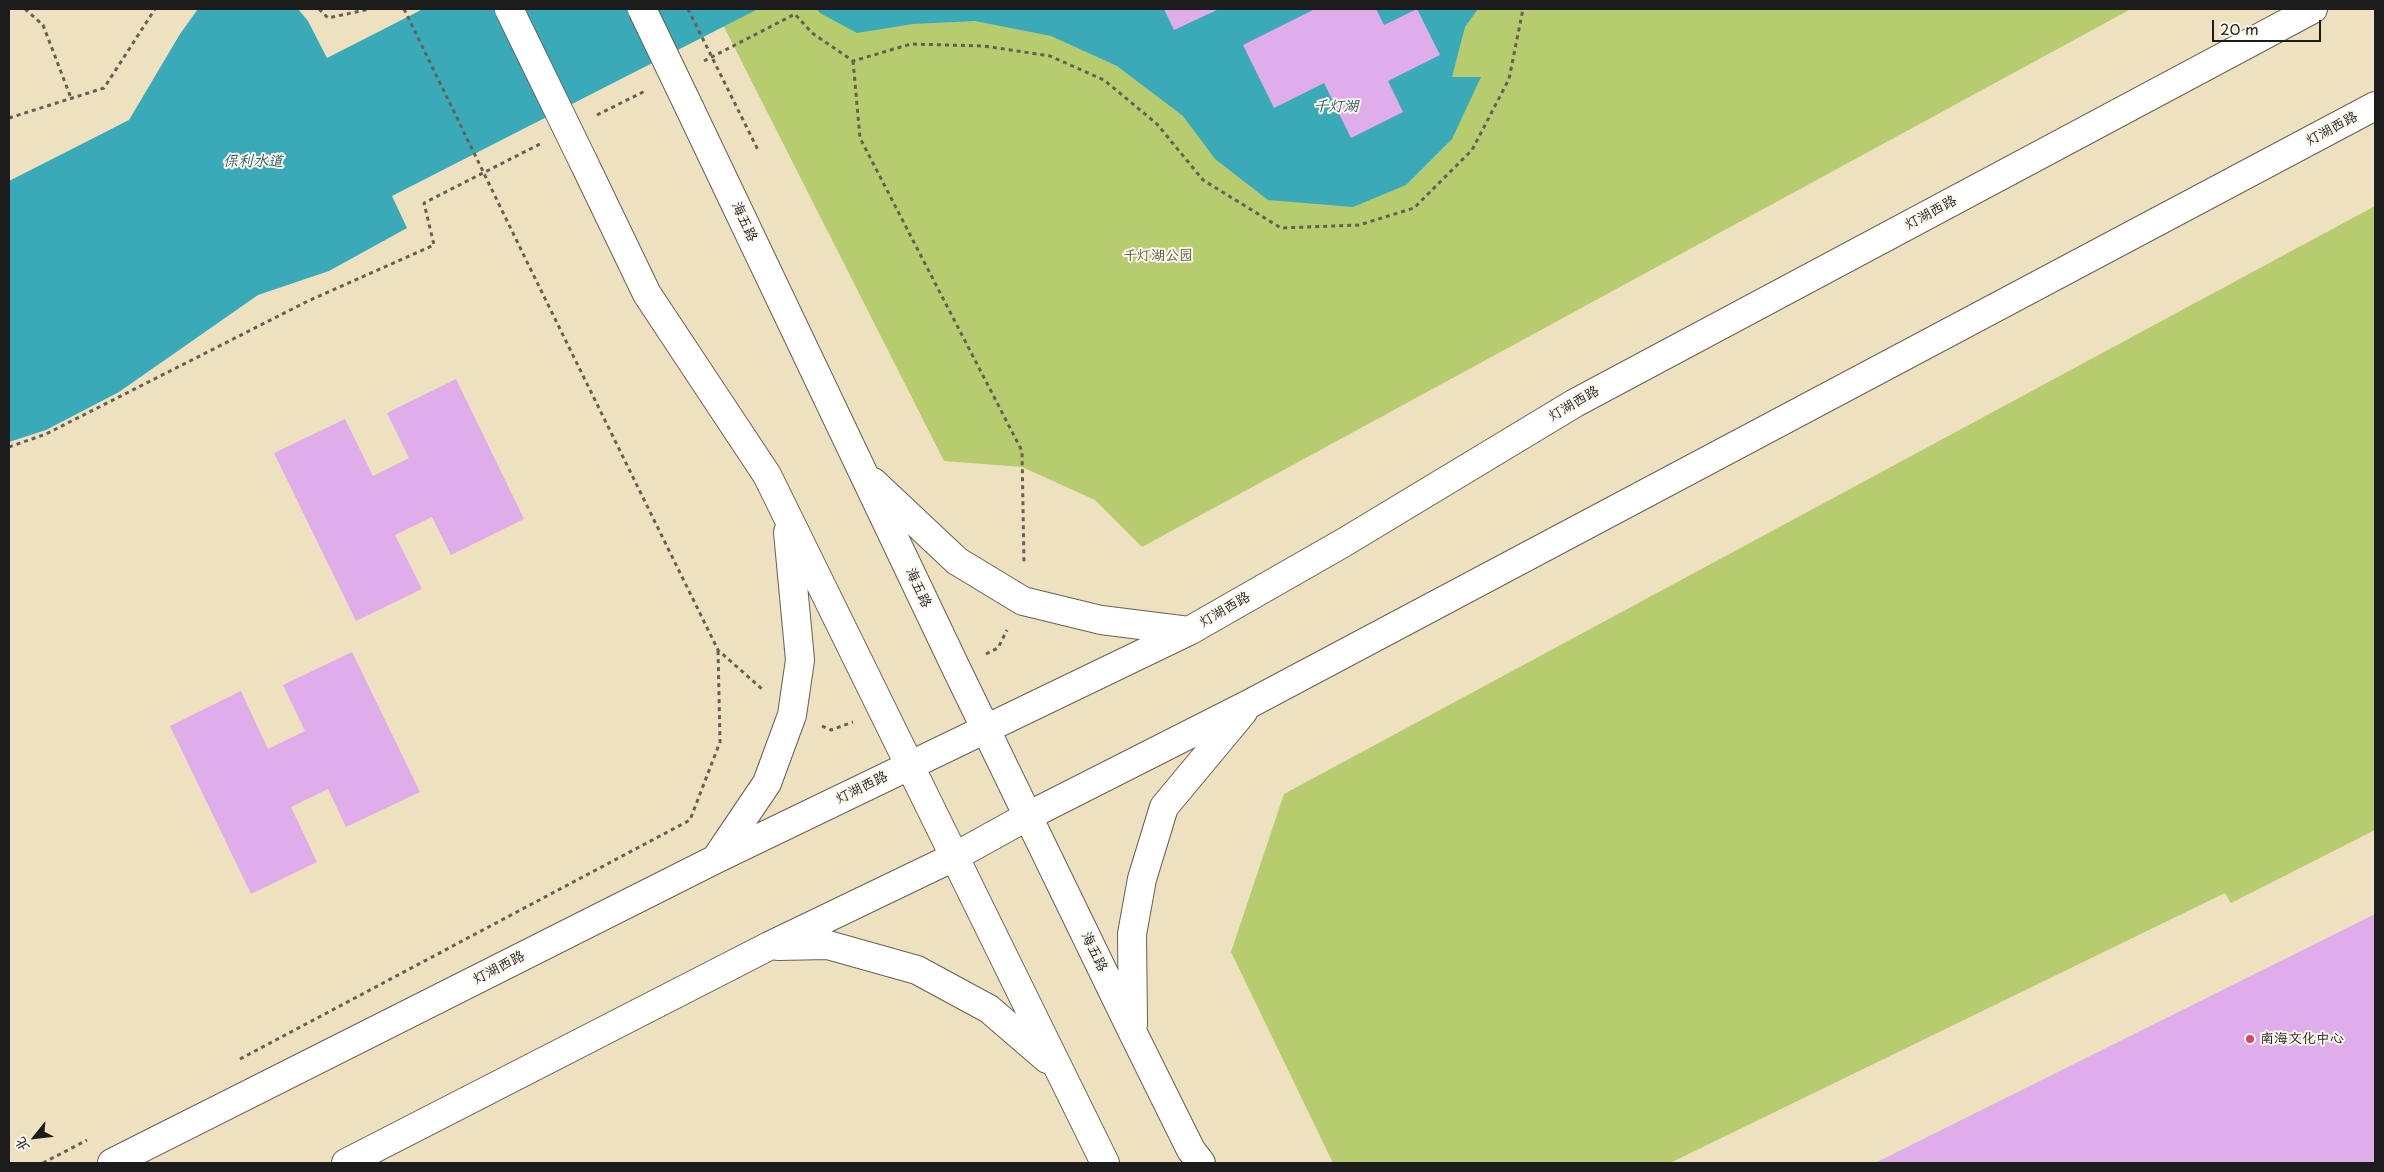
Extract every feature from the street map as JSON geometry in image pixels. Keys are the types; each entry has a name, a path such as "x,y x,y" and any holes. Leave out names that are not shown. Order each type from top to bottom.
{"main road":[{"path":"509,9 647,294 767,475 1105,1163"},
{"name":"海五路","path":"642,9 985,729 1133,1033 1192,1150 1201,1163"},
{"name":"灯湖西路","path":"112,1163 716,859 1189,631 1343,543 1575,403 2313,9"},
{"name":"灯湖西路","path":"346,1163 768,946 954,857 1028,816 1251,703 2375,106"},
{"path":"862,471 957,561 1023,601 1101,620 1189,631"},
{"path":"716,859 767,783 792,715 800,660 787,515"},
{"path":"1133,1033 1132,934 1142,879 1164,807 1251,703"},
{"path":"768,946 828,945 917,970 989,1009 1057,1068"}],"path":[{"path":"25,9 43,25 71,98"},
{"path":"9,118 104,88 156,9"},
{"path":"320,9 328,18 370,9"},
{"path":"404,9 718,650 792,715 831,730 860,719"},
{"path":"688,9 760,152"},
{"path":"853,61 912,44 984,46 1050,56 1104,80 1158,124 1203,180 1281,228 1359,225 1414,208 1472,150 1509,79 1523,9"},
{"path":"698,64 796,14 812,33 853,61"},
{"path":"853,61 860,138 1022,451 1023,601 998,648 986,654"},
{"path":"592,118 654,86"},
{"path":"9,447 46,434 308,301 434,245 424,203 548,140"},
{"path":"236,1061 690,820 720,742 718,650"},
{"path":"43,1163 96,1135"}],"green space":[{"name":"千灯湖公园","path":"715,9 2131,9 1142,547 1095,500 1022,467 944,461"},
{"path":"2375,206 2375,830 2231,903 2225,893 1670,1163 1333,1163 1231,952 1284,794"}],"water":[{"name":"保利水道","path":"198,9 298,9 308,21 327,58 423,9 758,9 392,196 407,228 329,271 258,295 119,392 46,430 9,442 9,181 129,120 180,34"},
{"name":"千灯湖","path":"817,9 1478,9 1465,27 1452,77 1481,77 1452,139 1406,185 1353,207 1268,200 1215,159 1183,116 1117,66 1051,36 975,21 913,24 857,33 820,13"}],"building":[{"path":"1164,9 1219,9 1174,30"},
{"path":"1315,9 1376,9 1384,25 1417,9 1440,55 1388,81 1403,112 1351,138 1324,83 1274,108 1243,45"},
{"path":"456,379 524,519 451,555 432,517 395,535 422,589 356,621 274,453 345,419 373,476 409,458 387,413"},
{"path":"352,652 420,792 346,827 328,789 291,807 317,862 251,894 170,726 241,691 268,749 305,731 283,685"},
{"name":"南海文化中心","path":"2375,914 2375,1163 1875,1163"}],"place":[{"name":"南海文化中心","path":"2250,1039"}]}
